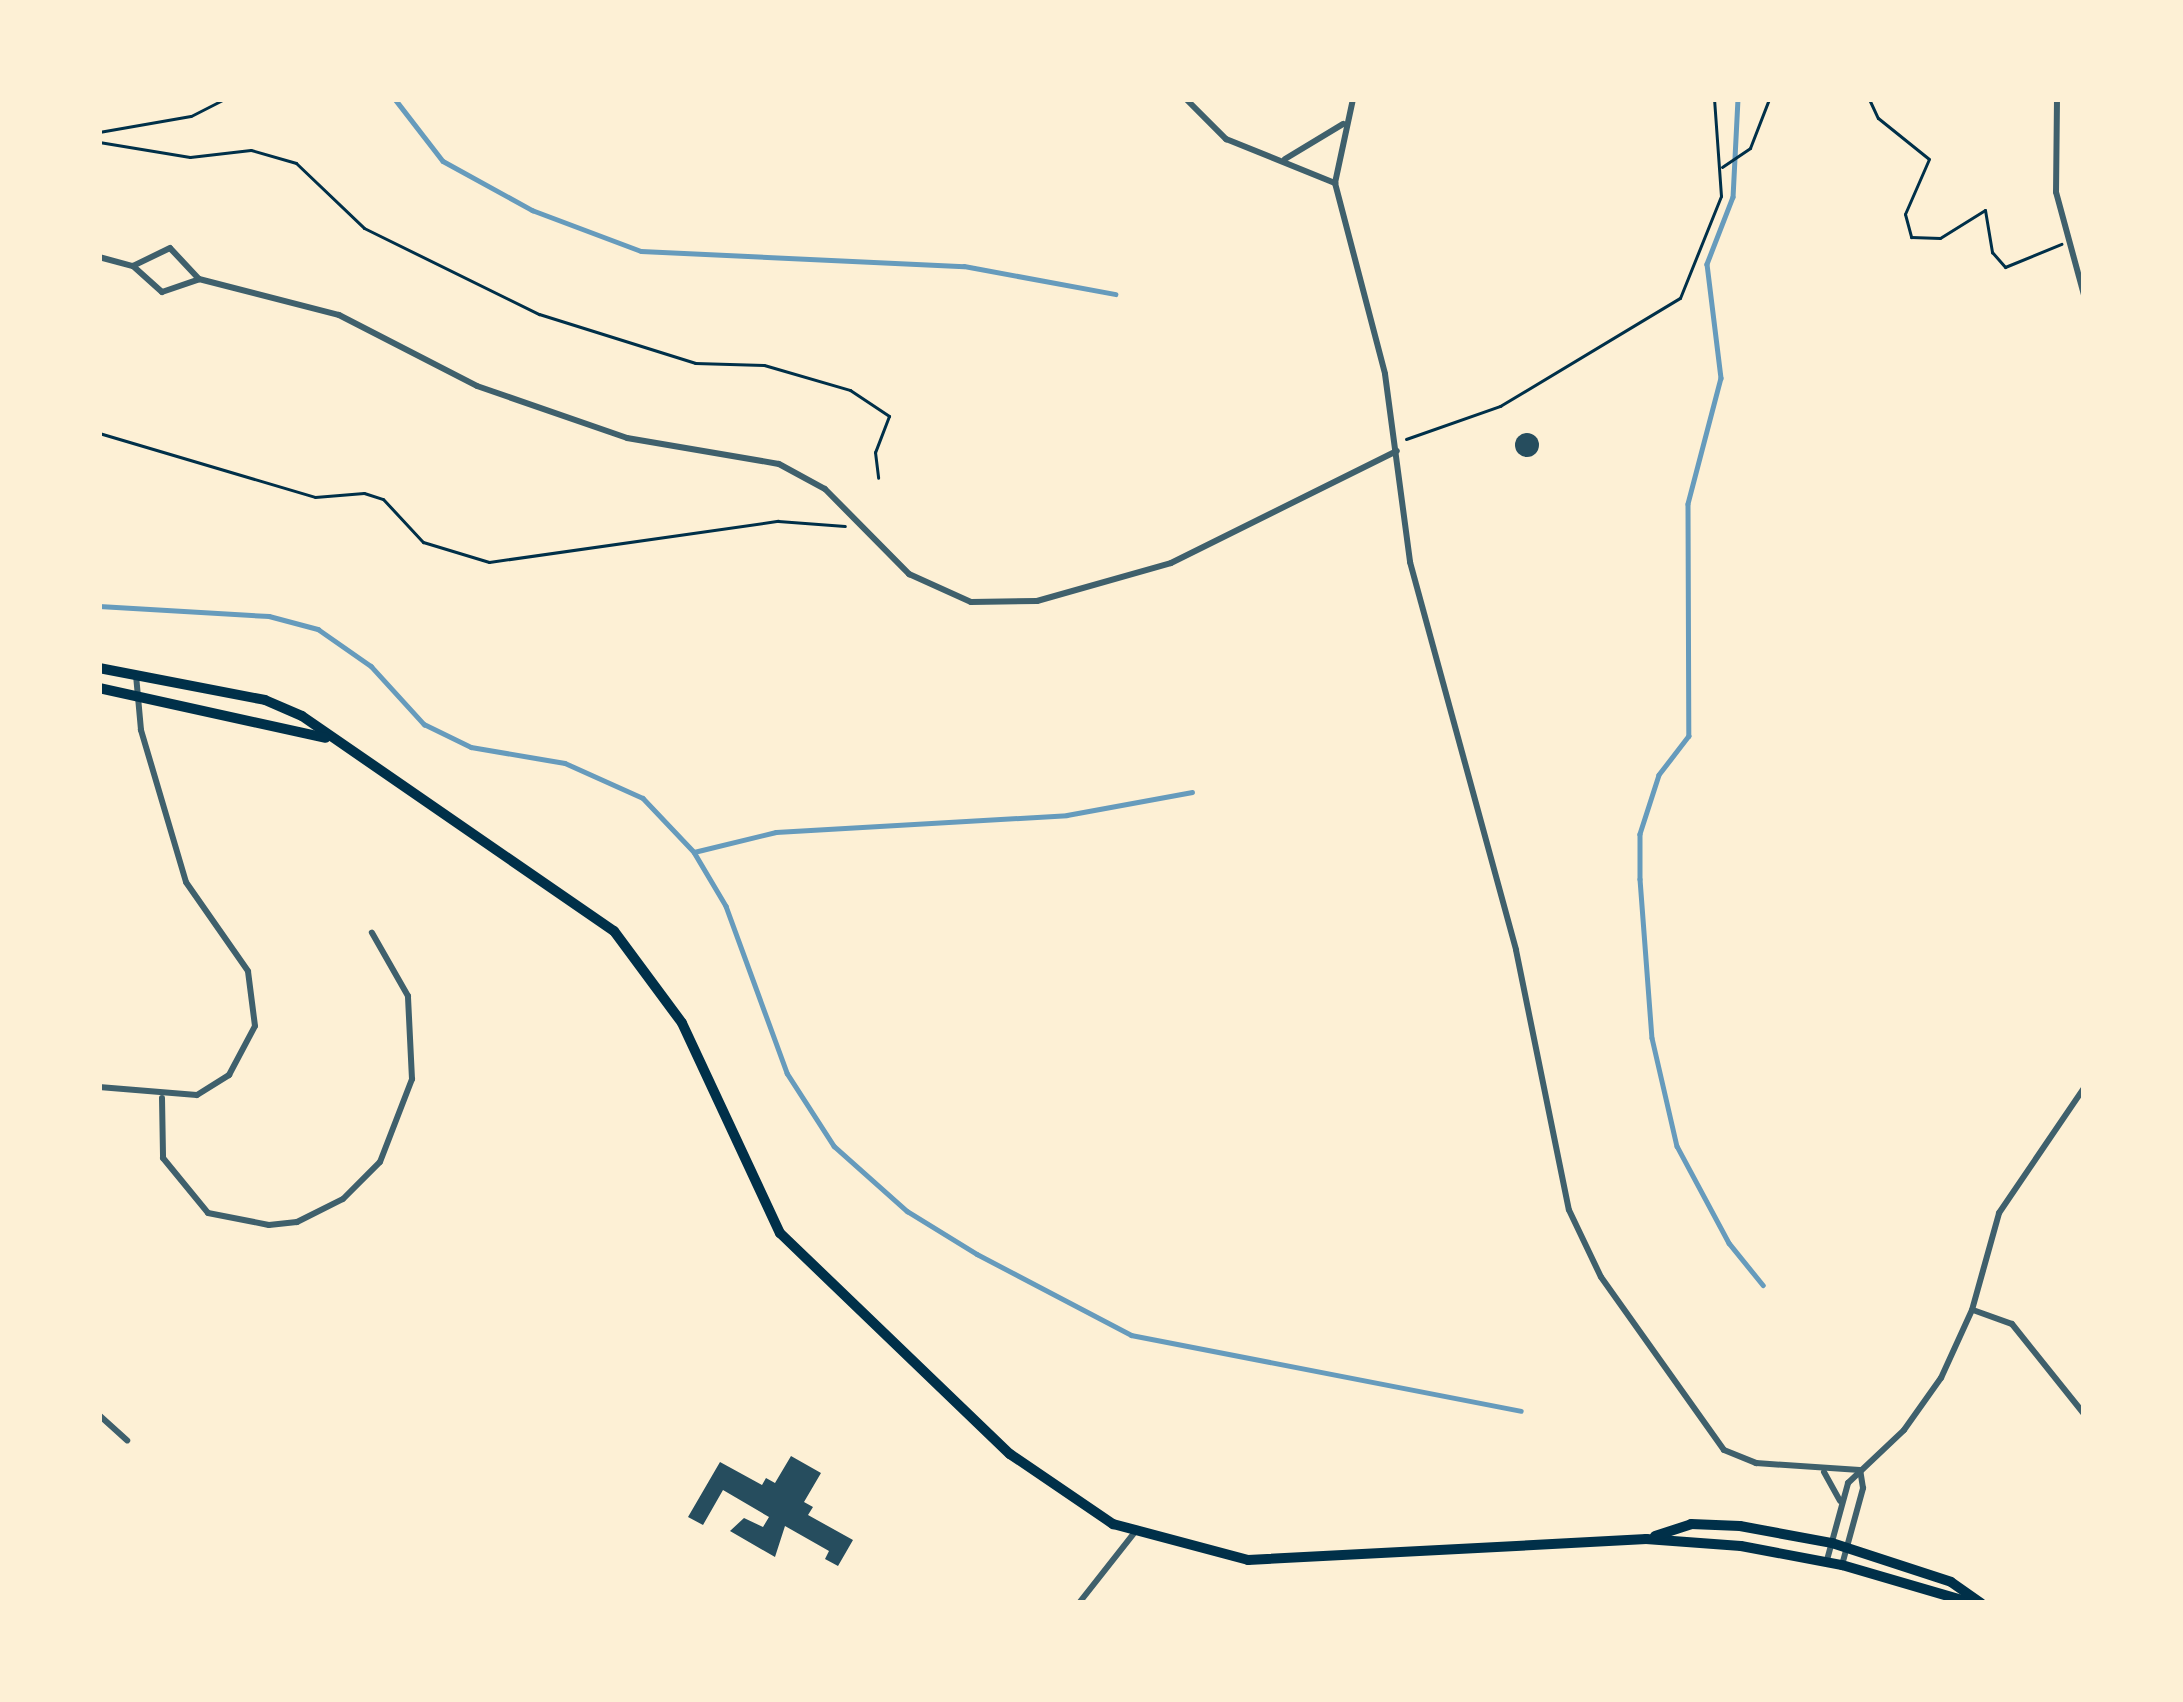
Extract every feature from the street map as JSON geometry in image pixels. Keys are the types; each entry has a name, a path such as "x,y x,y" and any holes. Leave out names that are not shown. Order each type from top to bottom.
{"main road":[{"path":"99,668 265,700 335,740 614,931 682,1023 780,1233 1010,1454 1055,1491 1134,1533 1209,1555 1280,1562 1646,1539 1842,1565 1972,1603"},
{"path":"99,688 335,740"},
{"path":"1646,1539 1691,1524 1832,1543 1951,1582 1982,1603"}],"street":[{"path":"1186,99 1226,139 1335,183"},
{"path":"1353,99 1335,183 1369,303 1420,605 1482,813 1558,1174 1584,1244 1724,1450 1824,1472 1860,1470"},
{"path":"2056,99 2065,242 2084,295"},
{"path":"1285,159 1346,122"},
{"path":"133,266 170,248 199,279 339,315 477,386 627,438 779,464 825,489 925,584 970,602 1018,604 1171,563 1397,451"},
{"path":"99,257 133,266 162,292 199,279"},
{"path":"99,1087 162,1098 197,1095 229,1075 250,1044 257,1007 248,971 186,882 138,698 136,674"},
{"path":"162,1098 163,1158 208,1213 268,1225 298,1222 343,1199 380,1162 396,1132 414,1056 408,996 373,933"},
{"path":"1826,1562 1841,1504 1860,1470 1924,1405 1972,1310 2000,1213 2084,1088"},
{"path":"1972,1310 2012,1324 2084,1414"},
{"path":"99,1415 127,1440"},
{"path":"1842,1565 1863,1488 1860,1470"},
{"path":"1824,1472 1841,1504"},
{"path":"1079,1603 1134,1533"}],"path":[{"path":"99,132 191,116 224,99"},
{"path":"1405,439 1500,406 1680,298 1721,196 1714,99"},
{"path":"1720,168 1750,148 1769,99"},
{"path":"1869,99 1878,118 1929,159 1905,214 1911,237 1940,238 1985,209 1992,252 2005,267 2065,242"},
{"path":"99,142 190,157 251,150 296,163 364,228 539,314 695,363 764,364 850,389 889,416 874,452 878,478"},
{"path":"99,433 227,477 315,497 383,499 423,542 489,562 778,521 865,528"}],"building":[{"path":"1527,433 1539,445 1527,457 1515,445"},
{"path":"791,1456 821,1473 804,1502 813,1507 808,1515 853,1540 838,1566 825,1559 829,1551 785,1526 775,1557 730,1531 744,1518 763,1527 769,1517 723,1490 703,1525 688,1517 720,1462 762,1485 766,1478 775,1483"}],"waterway":[{"path":"395,99 443,161 532,210 641,251 964,266 1115,294"},
{"path":"1738,99 1733,197 1707,264 1721,378 1688,504 1689,736 1659,775 1640,834 1640,879 1652,1038 1677,1146 1729,1243 1763,1285"},
{"path":"99,606 269,616 318,629 371,666 424,724 471,747 565,763 643,798 694,852 726,906 787,1073 834,1146 907,1211 977,1254 1131,1335 1521,1411"},
{"path":"694,852 776,832 1067,815 1192,792"}]}
